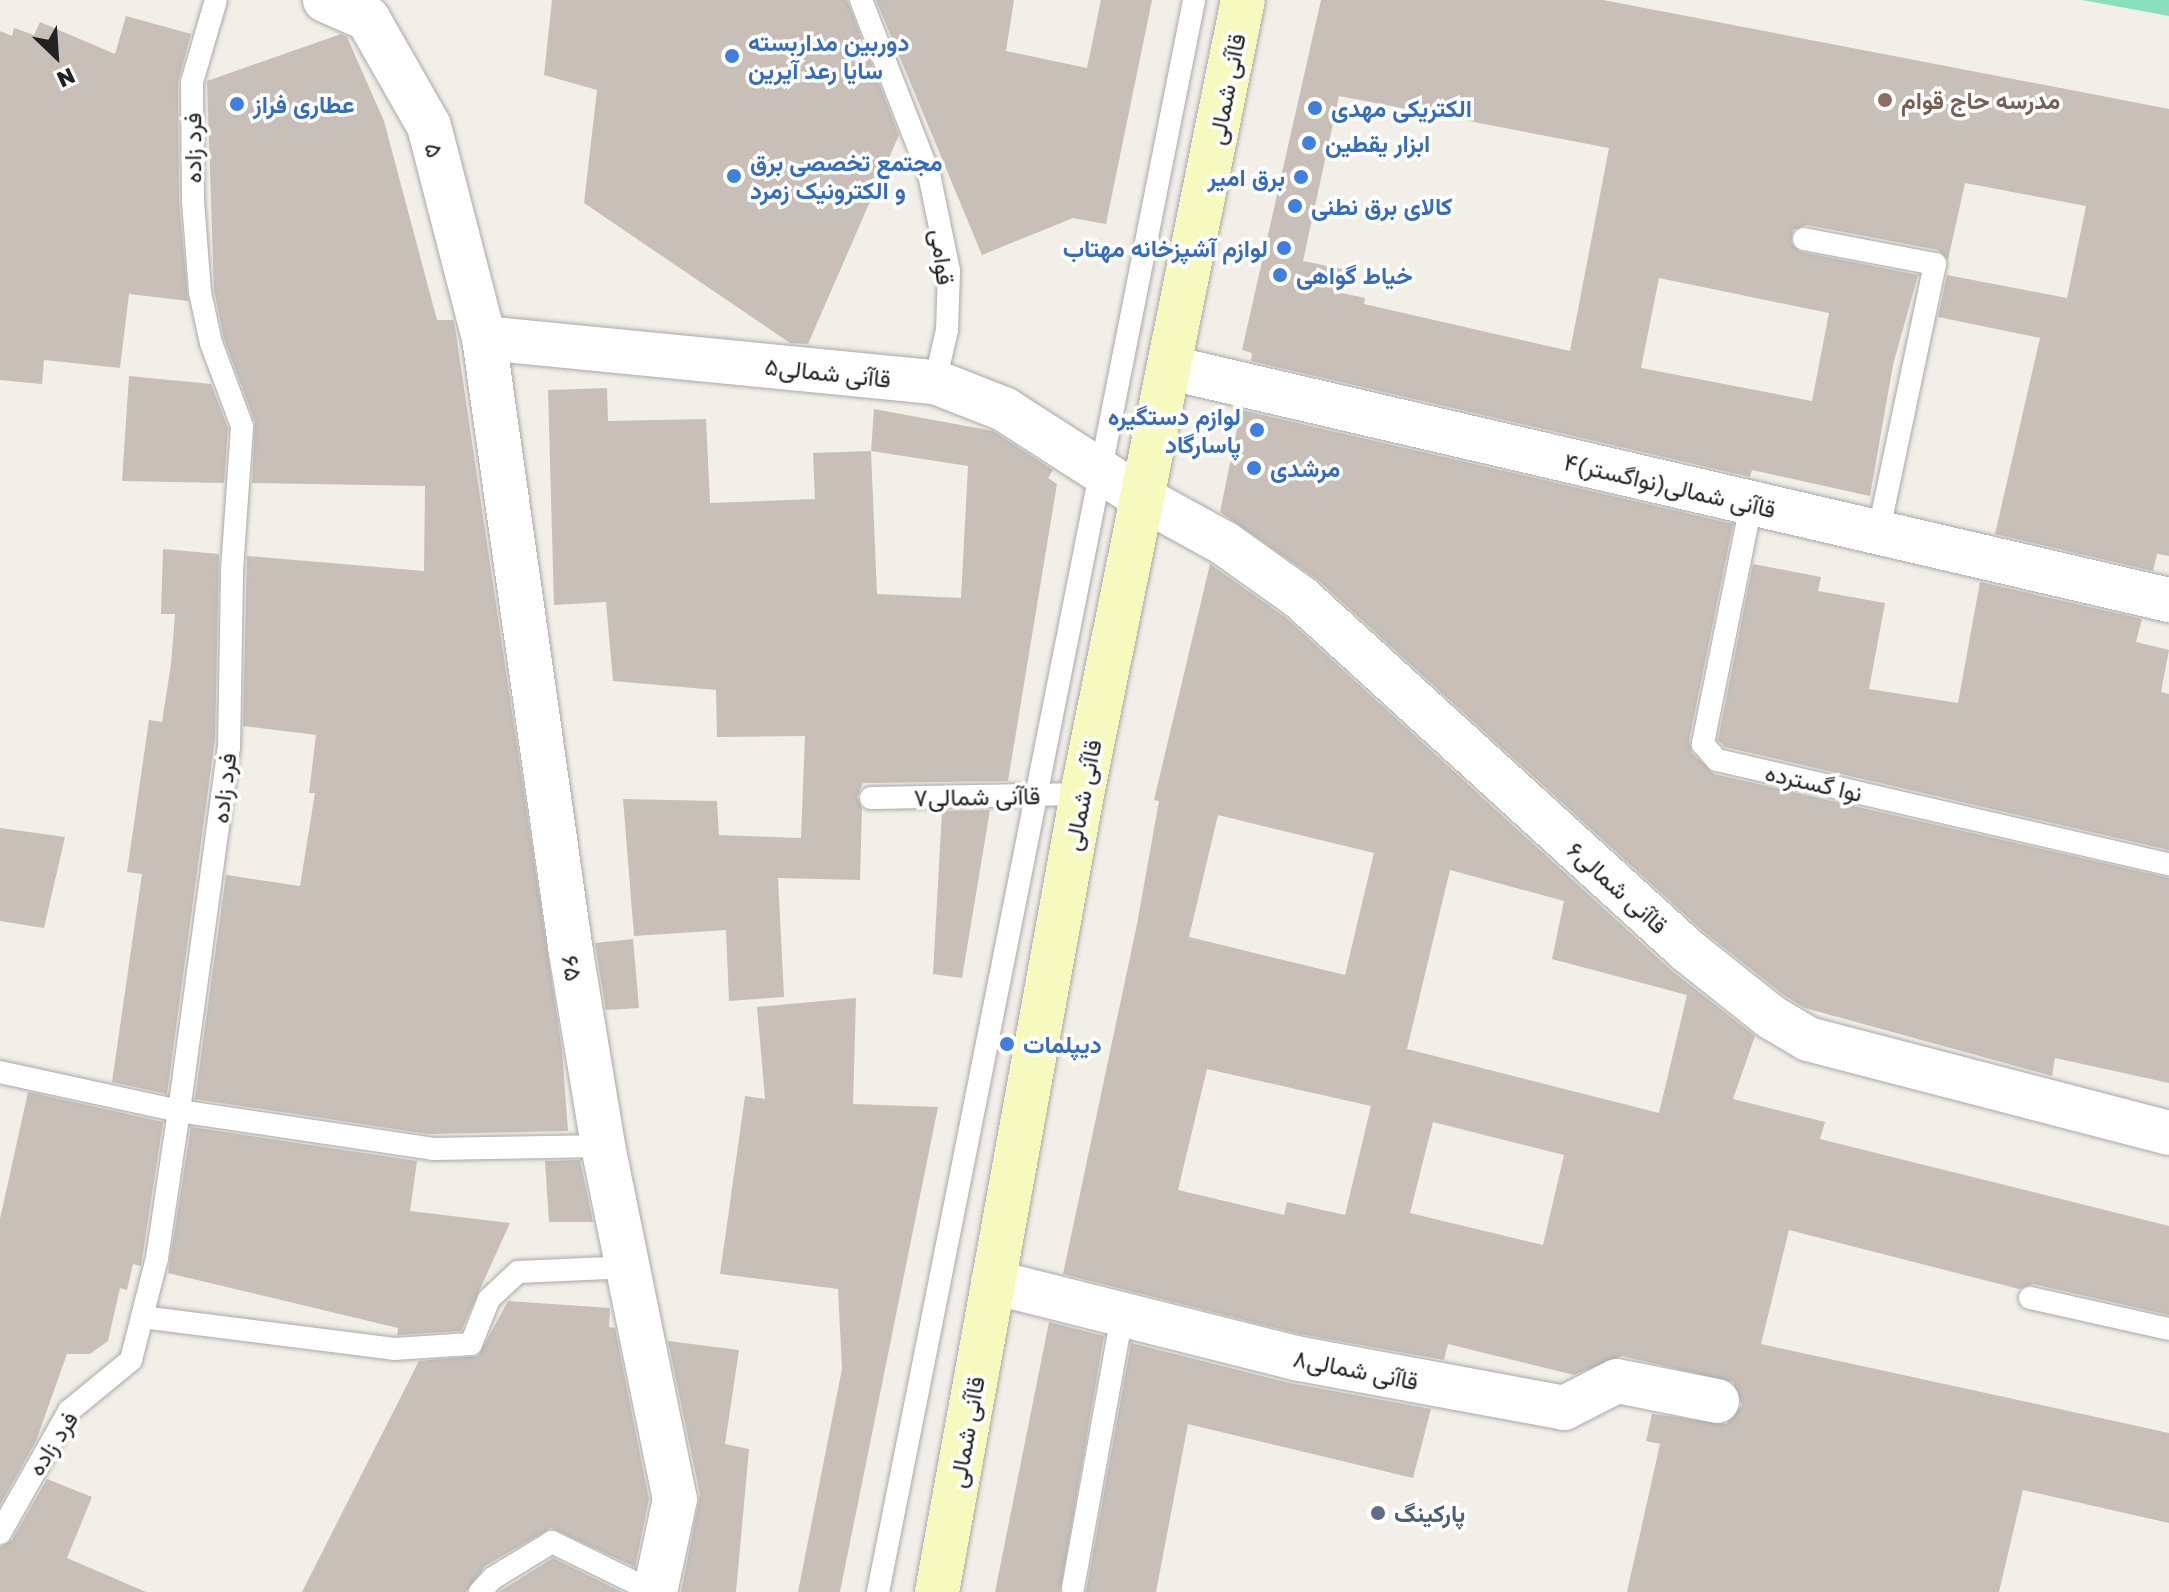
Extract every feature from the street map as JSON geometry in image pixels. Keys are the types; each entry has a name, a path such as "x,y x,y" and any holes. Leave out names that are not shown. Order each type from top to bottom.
{"main road":[{"name":"قاآنی شمالی","path":"937,1592 1082,794 1171,368 1243,0"}],"street":[{"name":"۵","path":"325,0 368,19 429,126 484,338"},
{"name":"قاآنی شمالی۵","path":"484,338 935,382 1004,409 1142,498"},
{"name":"۶۵","path":"484,338 603,1146 631,1267 675,1499 654,1592"},
{"name":"۴قاآنی شمالی(نواگستر)","path":"1171,368 2169,600"},
{"name":"قاآنی شمالی۶","path":"1142,498 1224,543 1301,598 1688,951 1771,1017 1808,1039 2169,1133"},
{"name":"قاآنی شمالی۸","path":"993,1282 1295,1358 1564,1408 1617,1381 1717,1401"}],"lane":[{"name":"فرد زاده","path":"0,1533 69,1411 131,1360 157,1258 179,1111 229,748 232,570 242,426 211,343 200,292 193,200 192,82 216,0"},
{"name":"قوامی","path":"861,0 929,174 949,271 947,330 935,382"},
{"path":"878,1592 1037,796 1097,469 1194,0"},
{"path":"1804,239 1935,264 1878,534"},
{"name":"نوا گسترده","path":"1751,505 1703,744 1717,760 2169,864"},
{"name":"قاآنی شمالی۷","path":"871,798 1082,794"},
{"path":"0,1072 179,1111 433,1149 603,1146"},
{"path":"142,1317 394,1349 471,1344 489,1299 518,1272 631,1267"},
{"path":"2030,1298 2169,1329"},
{"path":"1073,1588 1122,1315"},
{"path":"480,1592 493,1578 552,1542 654,1592"}],"green space":[{"path":"2082,0 2169,0 2169,16"}],"building":[{"name":"مجتمع تخصصی برق و الکترونیک زمرد","path":"552,0 847,0 899,135 808,344 790,343 584,203 597,90 544,75"},
{"path":"876,0 1014,0 1006,51 1087,68 1101,0 1152,0 1106,224 1073,218 982,255"},
{"path":"1321,0 1603,0 2169,109 2169,556 2157,554 2153,571 1995,534 2040,338 1938,317 1947,275 2067,298 2086,206 1965,183 1948,260 1938,250 1807,225 1793,230 1791,243 1801,252 1918,275 1893,365 1870,496 1752,470 1750,477 1251,361 1252,353 1242,350","holes":["1339,96 1609,148 1570,351 1364,304 1365,298 1337,292 1342,269 1303,261","1659,278 1829,313 1812,401 1641,368"]},
{"path":"126,16 191,34 178,82 179,200 188,301 129,294 120,368 44,360 42,384 0,380 0,31 12,36 14,28 34,35 40,22 115,54"},
{"path":"341,34 347,37 384,121 437,320 453,320 455,327 562,1050 568,1131 428,1134 195,1099 226,875 300,886 315,793 309,793 316,735 243,726 247,556 424,571 425,486 252,483 255,422 224,339 214,290 207,81"},
{"path":"129,376 211,384 228,428 224,483 122,481"},
{"path":"607,388 608,421 706,419 710,503 815,499 813,453 871,451 874,409 993,431 1053,470 1048,478 1057,484 1008,781 863,783 857,797 862,808 860,880 778,878 784,997 729,1001 726,930 634,936 623,799 717,801 719,835 801,838 805,736 717,737 716,690 613,681 606,602 554,605 548,390","holes":["871,451 968,466 961,598 877,594"]},
{"path":"1241,410 1733,524 1689,741 1692,753 1714,774 2169,878 2169,1083 2055,1058 2052,1076 1805,1008 1785,996 1704,932 1318,580 1220,512"},
{"path":"163,549 219,554 215,739 167,1094 112,1082 142,874 127,872 149,720 162,722 171,664 175,614 161,614"},
{"path":"1210,564 1285,617 1671,970 1755,1036 1733,1099 1825,1122 1820,1139 2169,1226 2169,1315 2033,1284 2019,1289 1789,1230 1761,1344 2169,1433 2169,1523 2023,1490 1999,1592 1627,1592 1660,1444 1646,1441 1652,1414 1726,1424 1742,1405 1733,1382 1622,1356 1574,1375 1448,1344 1444,1360 1300,1334 1063,1274 1137,924 1159,801 1154,800","holes":["1218,815 1374,853 1345,975 1189,937","1450,870 1564,901 1552,959 1687,995 1659,1113 1407,1049","1207,1069 1371,1106 1345,1215 1287,1202 1284,1215 1178,1190","1433,1122 1564,1155 1543,1245 1410,1213"]},
{"path":"1753,564 1821,577 1818,591 1885,603 1869,689 1958,703 1980,582 2142,619 2136,642 2169,650 2161,692 2169,694 2169,850 1725,747 1718,740"},
{"path":"990,810 962,978 933,974 942,811"},
{"path":"0,828 65,837 44,928 0,921"},
{"path":"633,939 639,1008 606,1010 595,943"},
{"path":"856,998 853,1104 938,1107 840,1592 798,1592 842,1369 838,1289 720,1274 745,1096 765,1099 757,1007"},
{"path":"28,1092 163,1122 141,1266 133,1264 127,1290 120,1288 108,1341 90,1354 67,1354 36,1441 0,1505 0,1219"},
{"path":"191,1127 417,1161 410,1211 510,1223 461,1331 397,1335 398,1328 168,1273"},
{"path":"580,1160 593,1222 549,1222 545,1161"},
{"path":"508,1301 610,1308 609,1327 615,1328 649,1499 635,1567 551,1528 485,1566 466,1592 302,1592 419,1361 478,1356"},
{"path":"1049,1322 1104,1336 1060,1592 995,1592"},
{"path":"668,1341 739,1350 725,1444 749,1449 736,1592 681,1592 700,1495"},
{"path":"1131,1343 1290,1383 1431,1409 1413,1478 1188,1424 1156,1592 1086,1592"},
{"path":"47,1479 92,1497 67,1558 146,1592 0,1592 0,1547 12,1540"},
{"path":"553,1558 622,1592 499,1592"}],"place":[{"name":"دوربین مداربسته سایا رعد آیرین","path":"732,56"},
{"name":"مدرسه حاج قوام","path":"1885,100"},
{"name":"عطاری فراز","path":"237,104"},
{"name":"الکتریکی مهدی","path":"1315,108"},
{"name":"ابزار یقطین","path":"1309,143"},
{"name":"مجتمع تخصصی برق و الکترونیک زمرد","path":"734,176"},
{"name":"برق امیر","path":"1301,177"},
{"name":"کالای برق نطنی","path":"1295,206"},
{"name":"لوازم آشپزخانه مهتاب","path":"1284,248"},
{"name":"خیاط گواهی","path":"1280,275"},
{"name":"لوازم دستگیره پاسارگاد","path":"1257,430"},
{"name":"مرشدی","path":"1254,468"},
{"name":"دیپلمات","path":"1007,1044"},
{"name":"پارکینگ","path":"1378,1513"}]}
